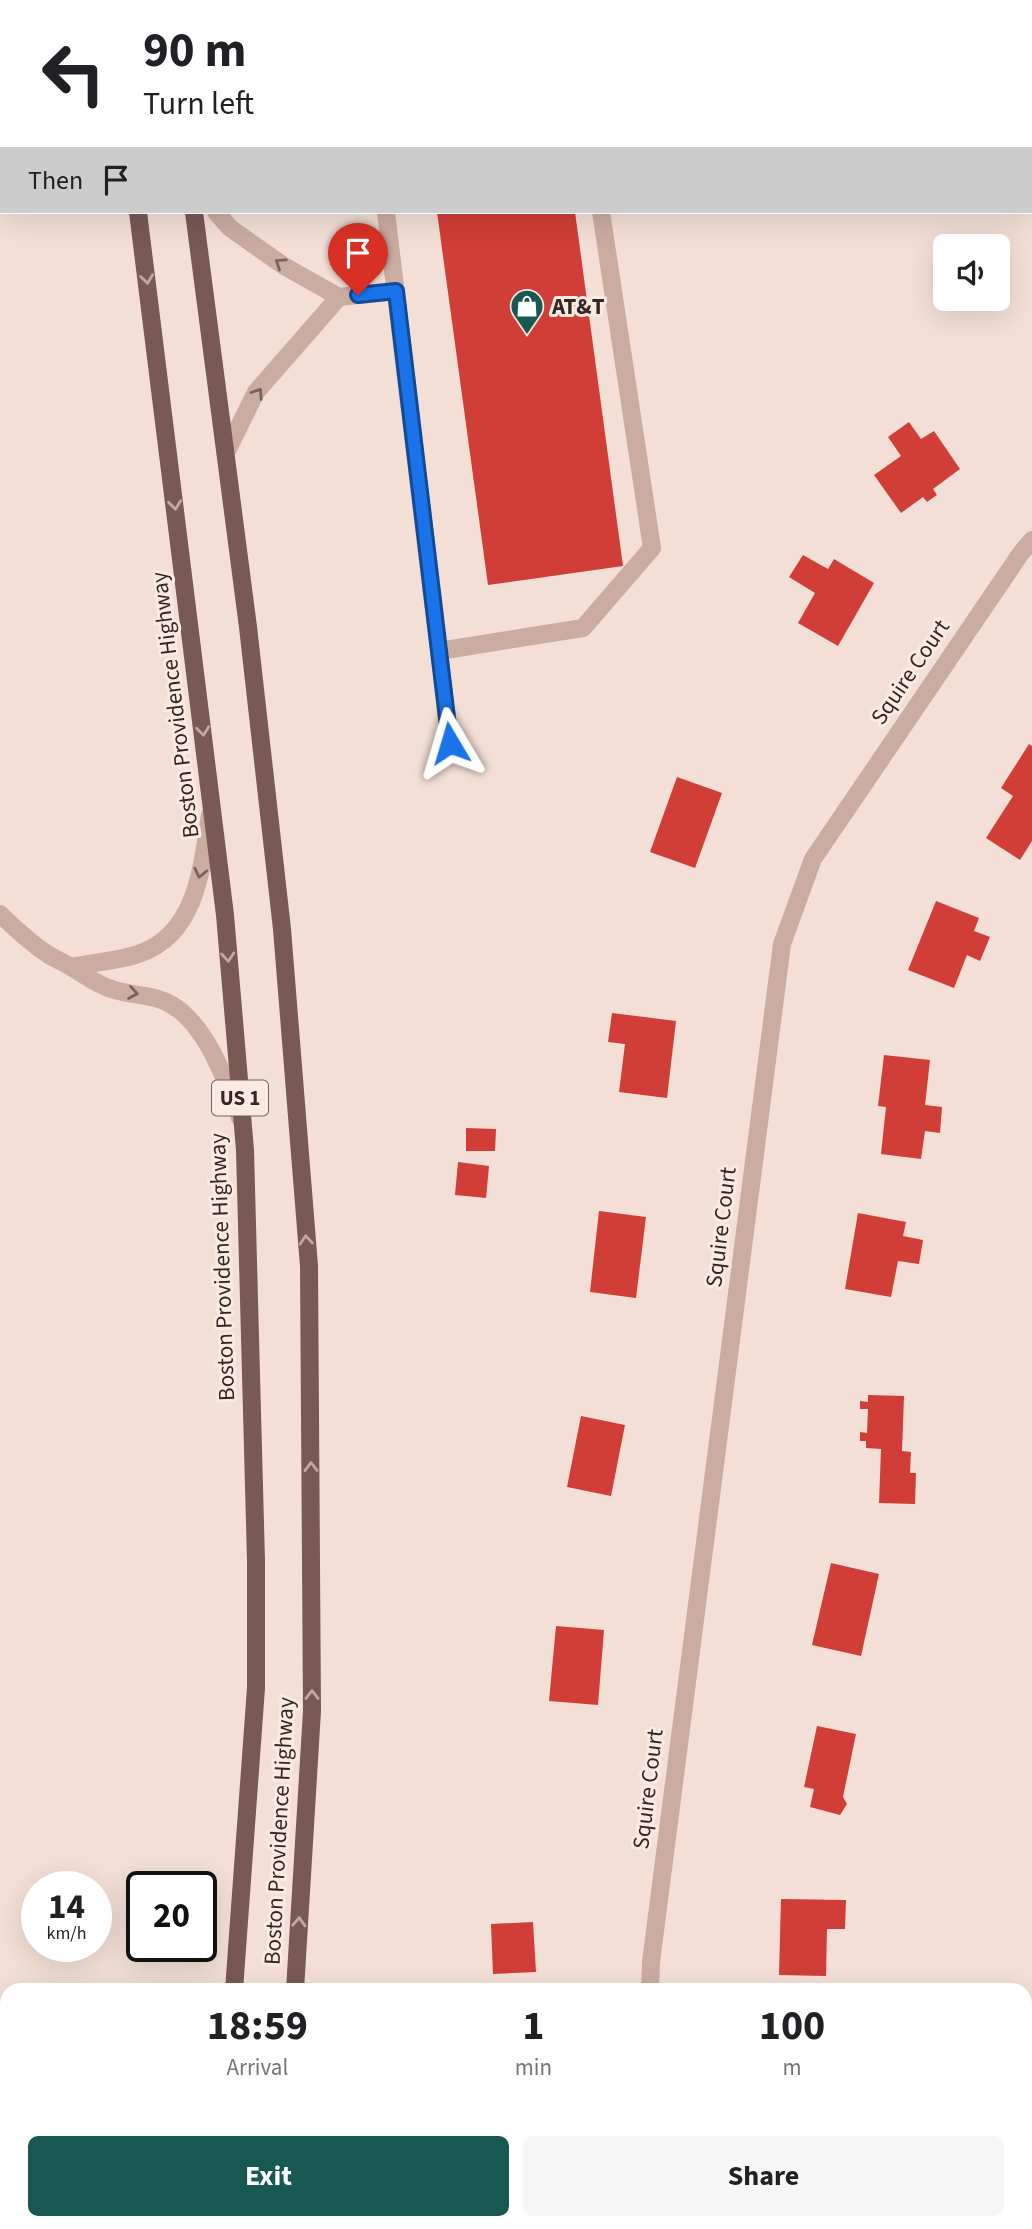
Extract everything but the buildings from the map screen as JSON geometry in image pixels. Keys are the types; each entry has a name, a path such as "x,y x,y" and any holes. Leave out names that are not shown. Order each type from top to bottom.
{"main road":[{"name":"Boston Providence Highway","path":"138,214 225,915 245,1150 256,1561 256,1688 235,1983"},
{"name":"Boston Providence Highway","path":"194,214 248,627 282,929 309,1266 312,1710 295,1983"}],"street":[{"path":"218,214 230,228 284,266 339,297 396,291"},
{"path":"386,214 450,743"},
{"path":"439,651 583,628 652,548 601,214"},
{"path":"226,453 256,392 339,297"},
{"name":"Squire Court","path":"650,1983 782,944 813,859 1032,540"},
{"path":"71,967 138,954 166,940 187,910 198,885 212,805"},
{"path":"0,914 21,935 48,955 88,979 113,990 153,997 172,1005 186,1017 215,1059 242,1122"}],"place":[{"name":"AT&T","path":"527,336"}],"route":[{"path":"358,295 396,291 450,743"}]}
